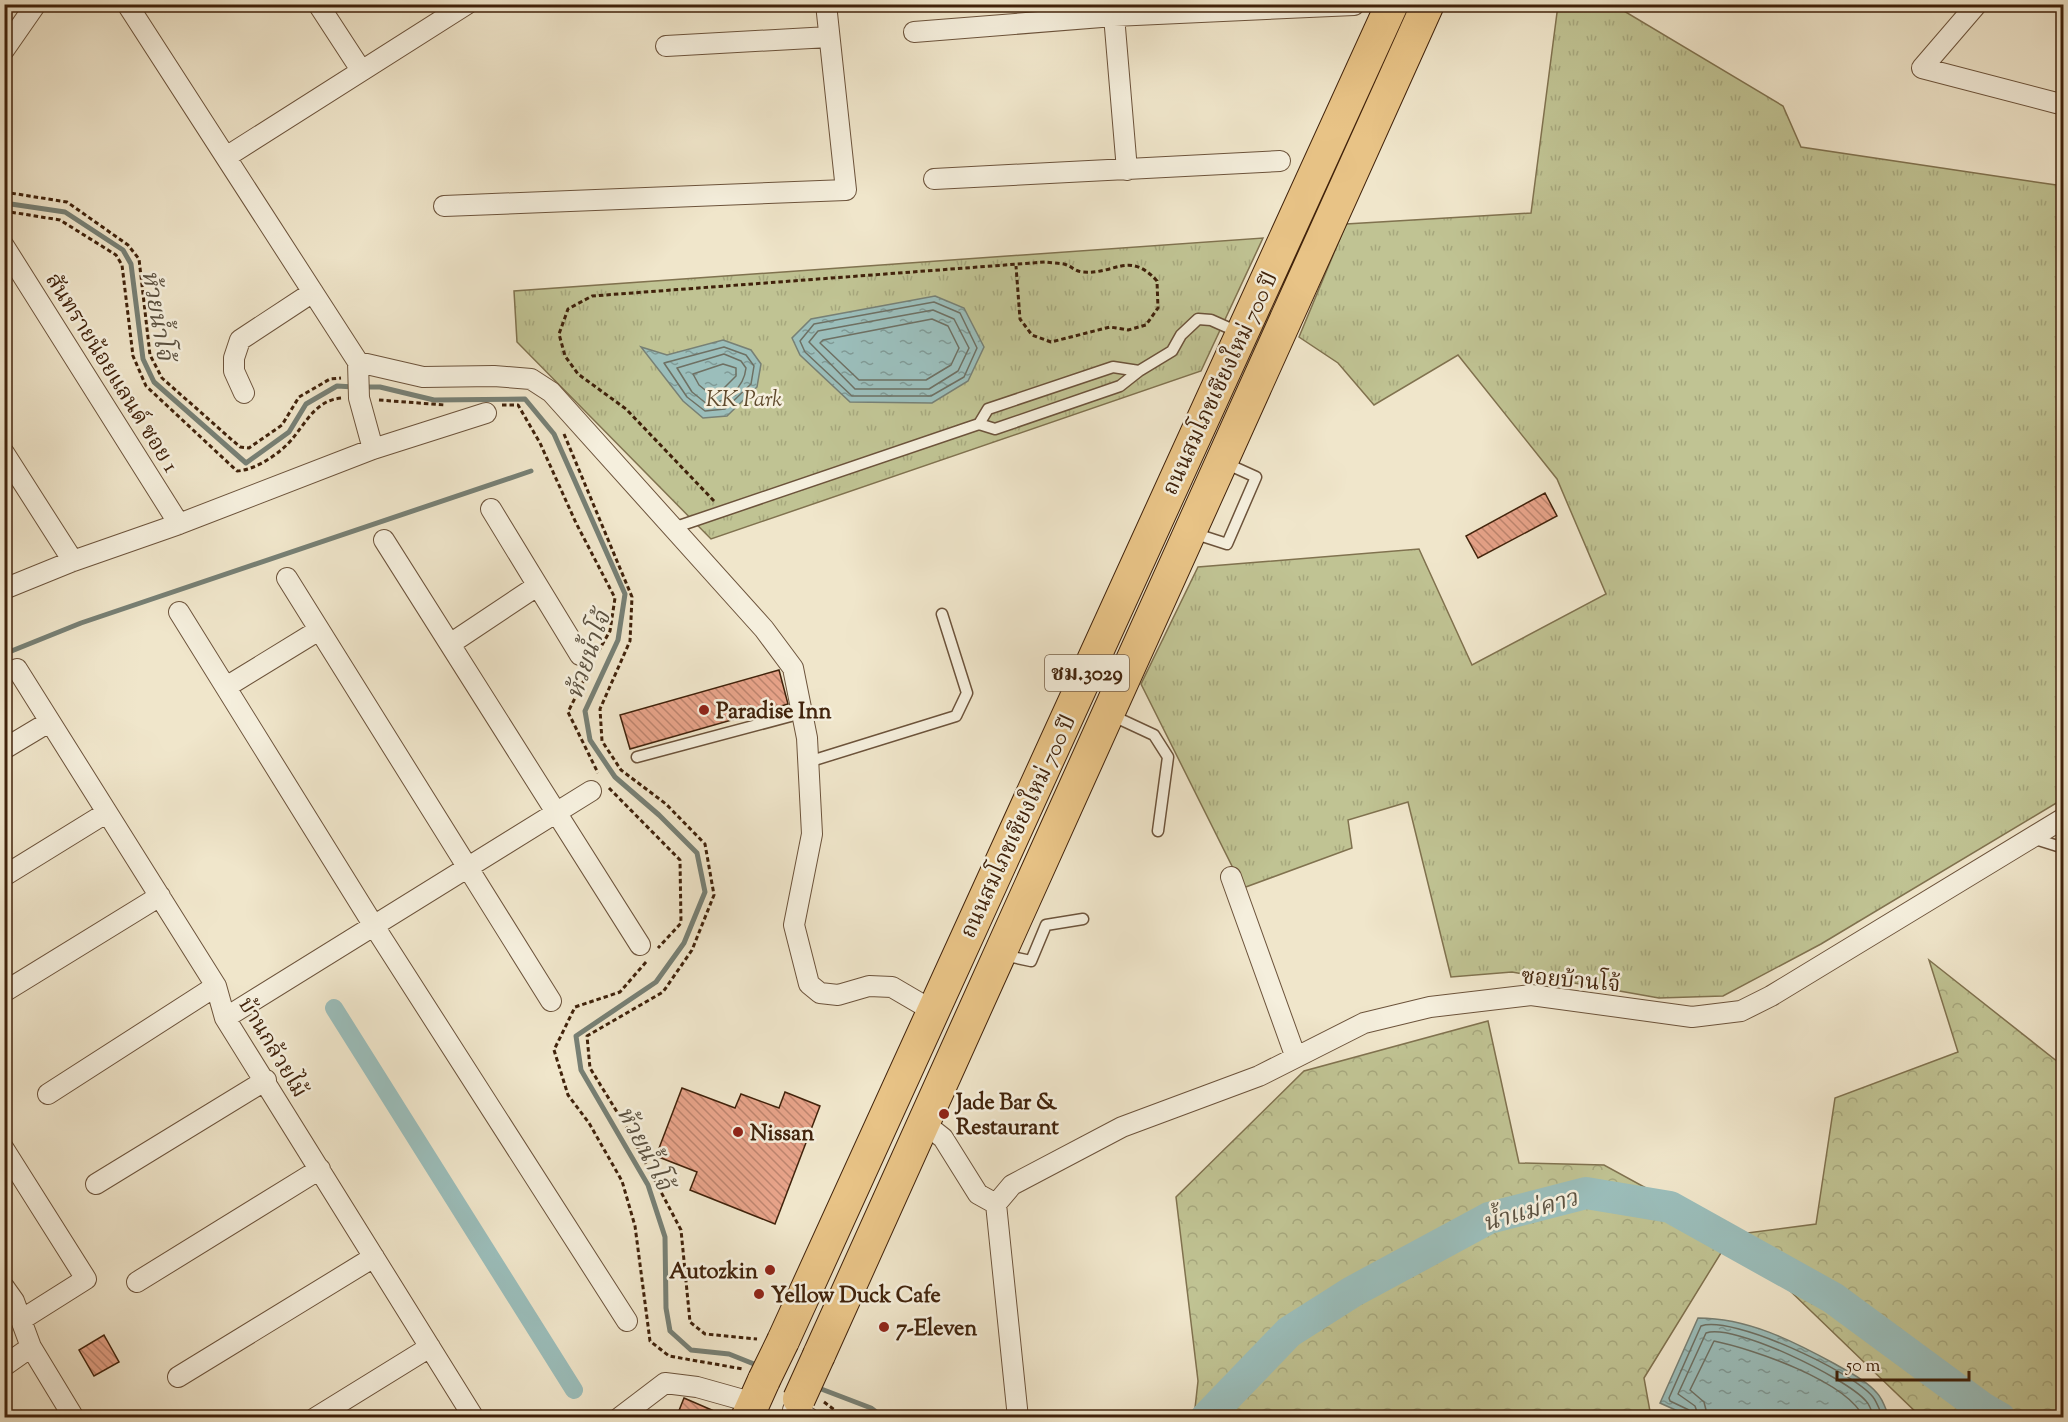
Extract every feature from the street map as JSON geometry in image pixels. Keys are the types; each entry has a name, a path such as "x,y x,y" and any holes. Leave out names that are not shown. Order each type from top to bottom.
{"main road":[{"name":"ถนนสมโภชเชียงใหม่ 700 ปี","path":"755,1400 1392,4"},
{"name":"ถนนสมโภชเชียงใหม่ 700 ปี","path":"798,1411 819,1355 1428,4"}],"street":[{"path":"4,50 36,4"},
{"path":"127,4 313,292 358,369 359,398 373,449"},
{"path":"318,4 361,70"},
{"path":"226,157 467,4"},
{"path":"444,206 846,190 826,4"},
{"path":"1977,4 1922,68 2064,105"},
{"path":"914,32 1114,10 1354,5"},
{"path":"1114,10 1127,170"},
{"path":"666,46 829,37"},
{"path":"934,179 1280,161"},
{"name":"สันทรายน้อยแลนด์ ซอย 1","path":"5,246 179,524"},
{"path":"244,393 234,371 234,358 240,340 313,292"},
{"path":"358,369 423,377 494,376 531,379 551,392 764,629 793,668 802,713 808,762 812,834 794,925 809,984 820,993 838,995 869,986 892,987 933,1011"},
{"path":"4,589 373,449 486,413"},
{"path":"4,453 73,561"},
{"path":"491,509 580,655"},
{"path":"384,540 640,945"},
{"path":"287,578 551,1001"},
{"path":"450,644 537,586"},
{"path":"179,612 374,926 627,1321"},
{"path":"226,687 319,630"},
{"name":"บ้านกล้วยไม้","path":"17,669 216,986 225,1018 266,1080 474,1418"},
{"path":"4,749 50,722"},
{"path":"225,1018 591,791"},
{"path":"4,876 106,813"},
{"name":"ซอยบ้านโจ้","path":"996,1204 1012,1185 1122,1127 1259,1076 1295,1055 1364,1023 1430,1007 1531,995 1692,1017 1741,1011 2064,818"},
{"path":"1231,877 1295,1055"},
{"path":"4,992 160,896"},
{"path":"48,1094 216,986"},
{"path":"96,1184 266,1080"},
{"path":"924,1122 943,1138 978,1194 996,1204 1018,1418"},
{"path":"4,1149 86,1279 13,1320"},
{"path":"137,1282 320,1169"},
{"path":"178,1377 374,1257"},
{"path":"4,1287 13,1320 74,1418"},
{"path":"4,1366 31,1347"},
{"path":"315,1418 430,1347"},
{"path":"619,1418 665,1383 697,1386 755,1400"}],"lane":[{"path":"673,528 979,424 995,429 1120,386 1139,371 1172,351 1181,335 1198,319 1212,320 1241,334"},
{"path":"979,424 988,409 1113,368 1139,371"},
{"path":"808,762 956,716 967,693 942,614"},
{"path":"637,757 802,713"},
{"path":"1108,714 1154,735 1168,757 1158,831"},
{"path":"2032,838 2064,848"},
{"path":"1000,954 1031,961 1046,925 1083,919"}],"path":[{"path":"724,511 626,408 578,374 565,356 559,334 568,309 592,297 1045,262 1065,264 1078,272 1092,273 1131,264 1145,267 1157,281 1158,308 1146,325 1128,330 1110,327 1051,342 1032,335 1020,319 1016,266"}],"green space":[{"path":"1558,5 1614,5 1783,106 1801,147 2063,186 2063,799 1821,944 1723,996 1659,998 1512,972 1451,977 1408,802 1348,820 1352,848 1243,888 1141,684 1198,567 1419,549 1472,665 1606,594 1557,479 1458,355 1374,405 1338,363 1299,337 1346,224 1531,213"},
{"name":"KK Park","path":"1263,238 1201,371 711,539 517,342 514,291"},
{"path":"1929,960 2063,1066 2063,1417 1921,1417 1732,1235 1816,1224 1835,1098 1958,1052"},
{"path":"1488,1021 1519,1163 1604,1165 1732,1235 1644,1378 1651,1417 1194,1417 1198,1381 1176,1197 1304,1071"}],"water":[{"path":"935,296 964,308 984,347 968,381 932,403 850,402 800,355 792,338 811,319"},
{"path":"723,340 751,350 761,364 757,387 727,416 703,418 683,401 641,347 667,355"},
{"path":"1698,1318 1752,1326 1819,1355 1858,1377 1873,1389 1881,1398 1889,1417 1691,1417 1660,1403"}],"building":[{"path":"1545,493 1557,516 1478,558 1466,536"},
{"name":"Paradise Inn","path":"779,670 788,704 630,749 620,715"},
{"name":"Nissan","path":"682,1088 735,1108 741,1094 779,1108 785,1092 820,1106 775,1224 690,1190 697,1172 656,1156"},
{"path":"104,1335 119,1362 94,1376 79,1350"},
{"path":"684,1398 728,1417 728,1418 676,1418"}],"waterway":[{"name":"ห้วยน้ำโจ้","path":"4,203 65,212 123,250 131,264 143,359 154,382 246,463 289,432 306,404 337,386 354,387"},
{"name":"ห้วยน้ำโจ้","path":"364,387 380,387 434,400 525,399 554,434 625,594 618,640 585,711 590,740 615,777 659,815 697,853 705,892 684,943 656,982 576,1036 581,1070 648,1185 665,1237 666,1308 670,1331 691,1350 729,1354 759,1366"},
{"path":"4,654 81,623 531,471"},
{"path":"334,1008 574,1390"},
{"name":"น้ำแม่คาว","path":"1206,1418 1289,1332 1352,1292 1489,1218 1586,1193 1670,1207 1833,1298 1981,1407 2000,1418"},
{"name":"ห้วยน้ำโจ้","path":"816,1387 871,1408 884,1418"}],"place":[{"name":"Paradise Inn","path":"704,710"},
{"name":"Jade Bar & Restaurant","path":"944,1114"},
{"name":"Nissan","path":"738,1132"},
{"name":"Autozkin","path":"770,1270"},
{"name":"Yellow Duck Cafe","path":"759,1294"},
{"name":"7-Eleven","path":"884,1327"}]}
